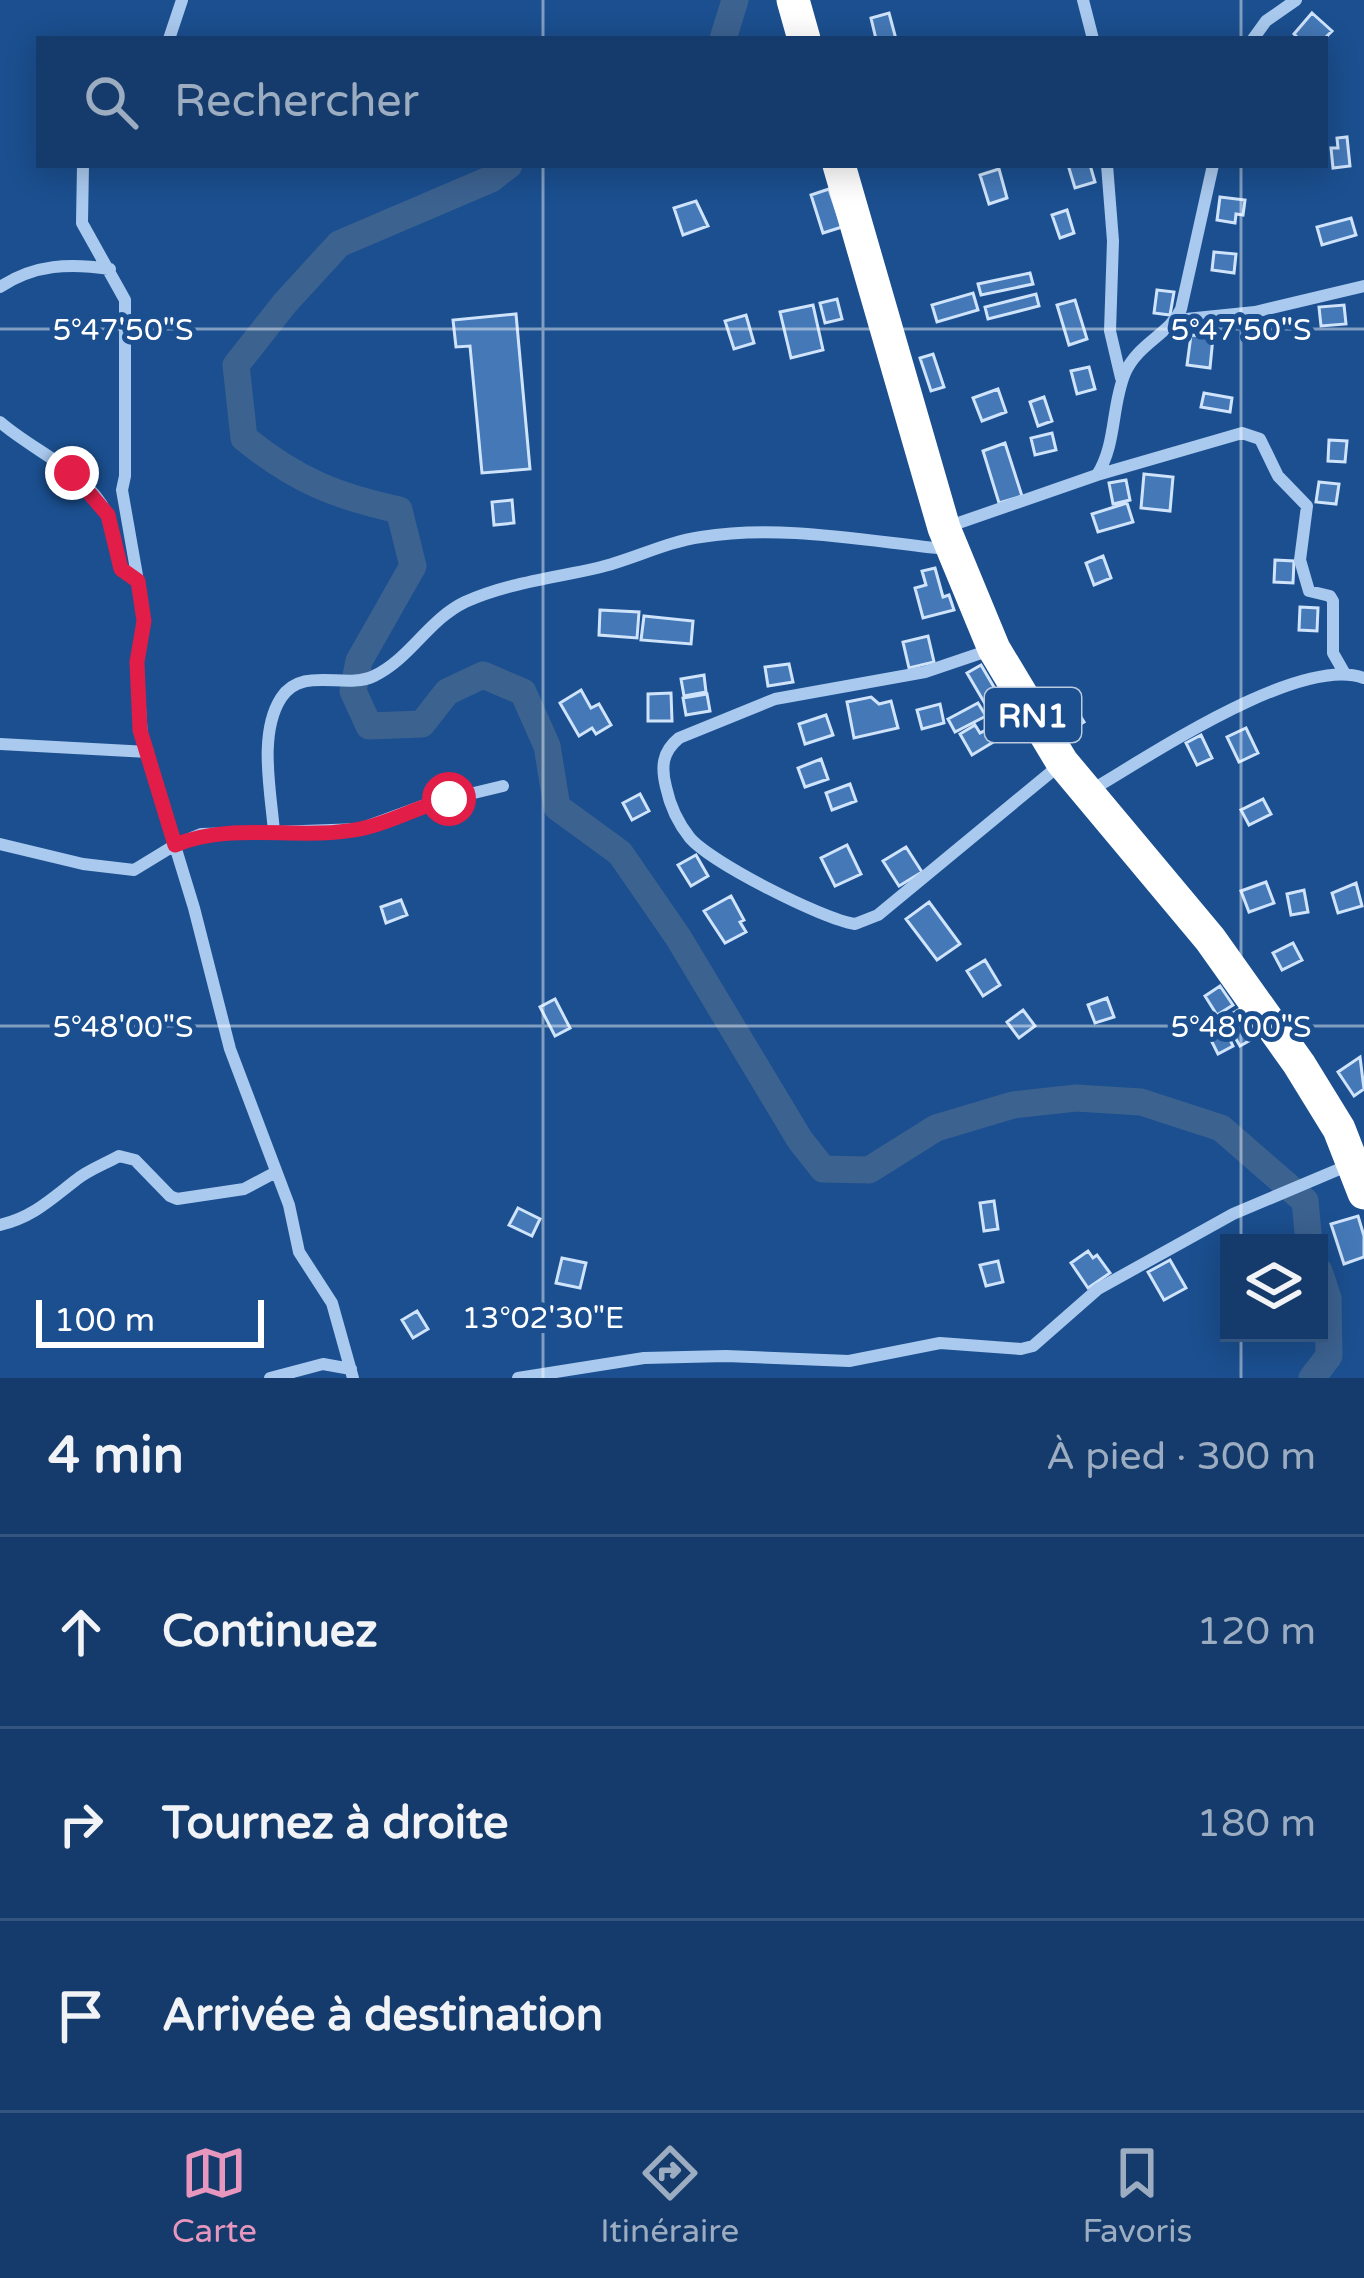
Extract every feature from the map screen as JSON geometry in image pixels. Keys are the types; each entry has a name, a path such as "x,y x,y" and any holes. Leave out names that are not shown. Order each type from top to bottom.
{"highway":[{"path":"793,0 803,36"},
{"name":"RN1","path":"840,168 948,538 994,649 1062,762 1210,939 1267,1017 1323,1101 1359,1178"}],"street":[{"path":"170,36 182,0"},
{"path":"1083,0 1092,36"},
{"path":"1255,36 1266,21 1296,0"},
{"path":"83,168 82,223 125,300 122,490 144,621 137,662 140,730 213,976 225,1034 292,1218 299,1252 332,1303 352,1374"},
{"path":"1107,168 1113,241 1110,331 1122,383"},
{"path":"1176,320 1212,168"},
{"path":"0,287 39,268 110,268"},
{"path":"1097,476 1113,439 1122,383 1144,344 1176,320 1255,312 1364,286"},
{"path":"0,422 33,449 64,465 100,504 108,515 121,569 138,581"},
{"path":"274,832 269,752 283,694 302,682 366,680 390,667 436,620 465,602 698,537 773,532 948,538 1097,476 1242,433 1260,439 1278,476 1307,506 1300,560 1309,590 1333,601 1333,653 1345,674"},
{"path":"994,649 925,672 775,699 679,738 669,746 662,770 679,822 712,857 789,897 855,923 878,915 1062,762"},
{"path":"1087,793 1220,716 1285,686 1345,674 1364,678"},
{"path":"0,745 148,752"},
{"path":"0,844 83,864 134,870 201,834 360,829 428,804 503,786"},
{"path":"0,1225 25,1218 82,1176 119,1156 135,1160 177,1199 244,1189 276,1172"},
{"path":"518,1378 644,1358 849,1361 940,1342 1021,1349 1033,1346 1098,1289 1233,1214 1307,1182 1359,1178"},
{"path":"270,1378 322,1364 352,1374"}],"building":[{"path":"889,13 895,36 875,36 871,18"},
{"path":"1312,13 1332,31 1327,36 1294,34"},
{"path":"1347,137 1350,166 1333,168 1331,148 1338,148 1337,138"},
{"path":"1069,168 1091,168 1095,182 1075,188"},
{"path":"999,169 1007,198 989,204 980,175"},
{"path":"829,189 842,227 823,233 811,195"},
{"path":"1220,197 1245,200 1243,215 1236,214 1235,223 1217,220"},
{"path":"696,201 708,226 683,235 674,208"},
{"path":"1067,210 1074,233 1060,238 1052,215"},
{"path":"1351,218 1356,235 1322,245 1317,227"},
{"path":"1214,252 1236,254 1234,273 1212,270"},
{"path":"1030,273 1033,284 981,295 978,284"},
{"path":"1157,290 1174,292 1170,315 1154,313"},
{"path":"973,293 978,310 937,322 932,305"},
{"path":"1036,294 1039,306 988,319 985,307"},
{"path":"837,299 842,319 825,323 820,303"},
{"path":"1075,300 1087,339 1069,345 1057,305"},
{"path":"813,305 823,350 791,358 780,312"},
{"path":"1344,305 1346,324 1321,326 1319,307"},
{"path":"516,314 530,469 482,473 470,346 456,347 453,320"},
{"path":"746,315 754,343 734,349 725,321"},
{"path":"1191,335 1213,337 1210,368 1187,365"},
{"path":"933,354 944,387 931,391 920,358"},
{"path":"1089,367 1095,389 1077,394 1071,371"},
{"path":"998,389 1006,412 982,421 973,398"},
{"path":"1204,393 1232,398 1230,412 1201,407"},
{"path":"1044,397 1052,421 1038,426 1030,402"},
{"path":"1052,433 1056,450 1035,455 1031,438"},
{"path":"1329,440 1347,441 1345,462 1328,461"},
{"path":"1005,443 1022,496 999,503 983,451"},
{"path":"1144,474 1173,477 1170,511 1141,508"},
{"path":"1126,480 1130,500 1113,504 1109,483"},
{"path":"1319,482 1339,484 1336,504 1316,502"},
{"path":"512,500 514,523 494,525 492,502"},
{"path":"1127,503 1133,522 1098,532 1092,514"},
{"path":"1103,556 1111,578 1094,585 1086,563"},
{"path":"1275,560 1294,561 1293,583 1274,582"},
{"path":"935,568 943,597 949,595 954,610 923,618 915,588 926,585 922,571"},
{"path":"1300,607 1318,608 1317,631 1299,630"},
{"path":"600,610 639,612 637,638 599,635"},
{"path":"644,616 693,621 691,644 641,640"},
{"path":"928,636 934,662 909,668 903,642"},
{"path":"789,664 793,682 768,686 765,667"},
{"path":"981,665 1008,711 994,719 967,673"},
{"path":"704,675 706,692 684,696 681,679"},
{"path":"581,690 591,708 599,704 611,725 596,734 592,728 579,736 560,703"},
{"path":"671,693 672,721 648,721 648,694"},
{"path":"707,694 710,711 686,715 683,698"},
{"path":"1067,694 1084,722 1069,731 1052,703"},
{"path":"871,697 879,704 891,701 898,728 854,738 847,702"},
{"path":"978,703 986,716 955,732 948,719"},
{"path":"940,704 944,723 922,729 917,710"},
{"path":"826,715 833,735 805,744 799,724"},
{"path":"975,725 980,733 988,729 995,741 972,755 960,734"},
{"path":"1246,728 1258,753 1239,762 1227,737"},
{"path":"1201,735 1212,758 1197,765 1186,743"},
{"path":"821,759 828,779 805,787 798,768"},
{"path":"850,784 856,801 832,810 826,793"},
{"path":"640,794 649,811 632,820 623,803"},
{"path":"1263,799 1271,814 1249,825 1241,810"},
{"path":"847,845 861,874 835,886 821,858"},
{"path":"906,847 922,872 899,886 883,861"},
{"path":"696,855 708,876 691,886 678,865"},
{"path":"1266,882 1274,903 1249,912 1241,891"},
{"path":"1356,883 1362,906 1338,913 1332,893"},
{"path":"1304,890 1308,912 1291,915 1287,894"},
{"path":"731,896 746,932 725,943 704,911"},
{"path":"401,900 407,915 386,923 381,907"},
{"path":"929,902 960,944 937,960 906,919"},
{"path":"1293,943 1302,960 1282,970 1273,953"},
{"path":"985,960 1000,985 983,996 967,971"},
{"path":"1220,986 1233,1005 1217,1015 1205,996"},
{"path":"1107,998 1114,1017 1095,1023 1088,1005"},
{"path":"555,999 570,1028 555,1036 540,1007"},
{"path":"1240,1009 1256,1037 1240,1046 1224,1018"},
{"path":"1023,1010 1035,1026 1019,1038 1007,1022"},
{"path":"1222,1023 1233,1046 1218,1054 1206,1030"},
{"path":"1360,1057 1364,1089 1354,1096 1338,1072"},
{"path":"994,1201 998,1229 984,1231 980,1203"},
{"path":"518,1208 540,1219 532,1236 509,1225"},
{"path":"1358,1216 1364,1257 1344,1264 1331,1224"},
{"path":"1088,1251 1110,1273 1088,1288 1071,1263"},
{"path":"562,1258 586,1263 580,1288 556,1283"},
{"path":"1170,1260 1186,1288 1164,1300 1148,1272"},
{"path":"998,1261 1003,1282 986,1286 980,1265"},
{"path":"417,1311 428,1329 413,1338 402,1320"}],"waterway":[{"path":"724,36 735,0"},
{"path":"505,168 491,179 339,244 236,365 244,438 317,484 399,510 413,566 359,661 353,691 369,726 422,724 447,692 483,675 523,692 547,746 557,807 620,853 678,937 800,1140 823,1169 869,1170 936,1128 1013,1105 1076,1098 1141,1102 1221,1128 1305,1201 1308,1234"},
{"path":"1312,1378 1329,1356 1328,1298"}],"route":[{"path":"72,473 108,515 121,569 138,581 141,591 140,730 175,845 222,831 360,829 449,799"}]}
